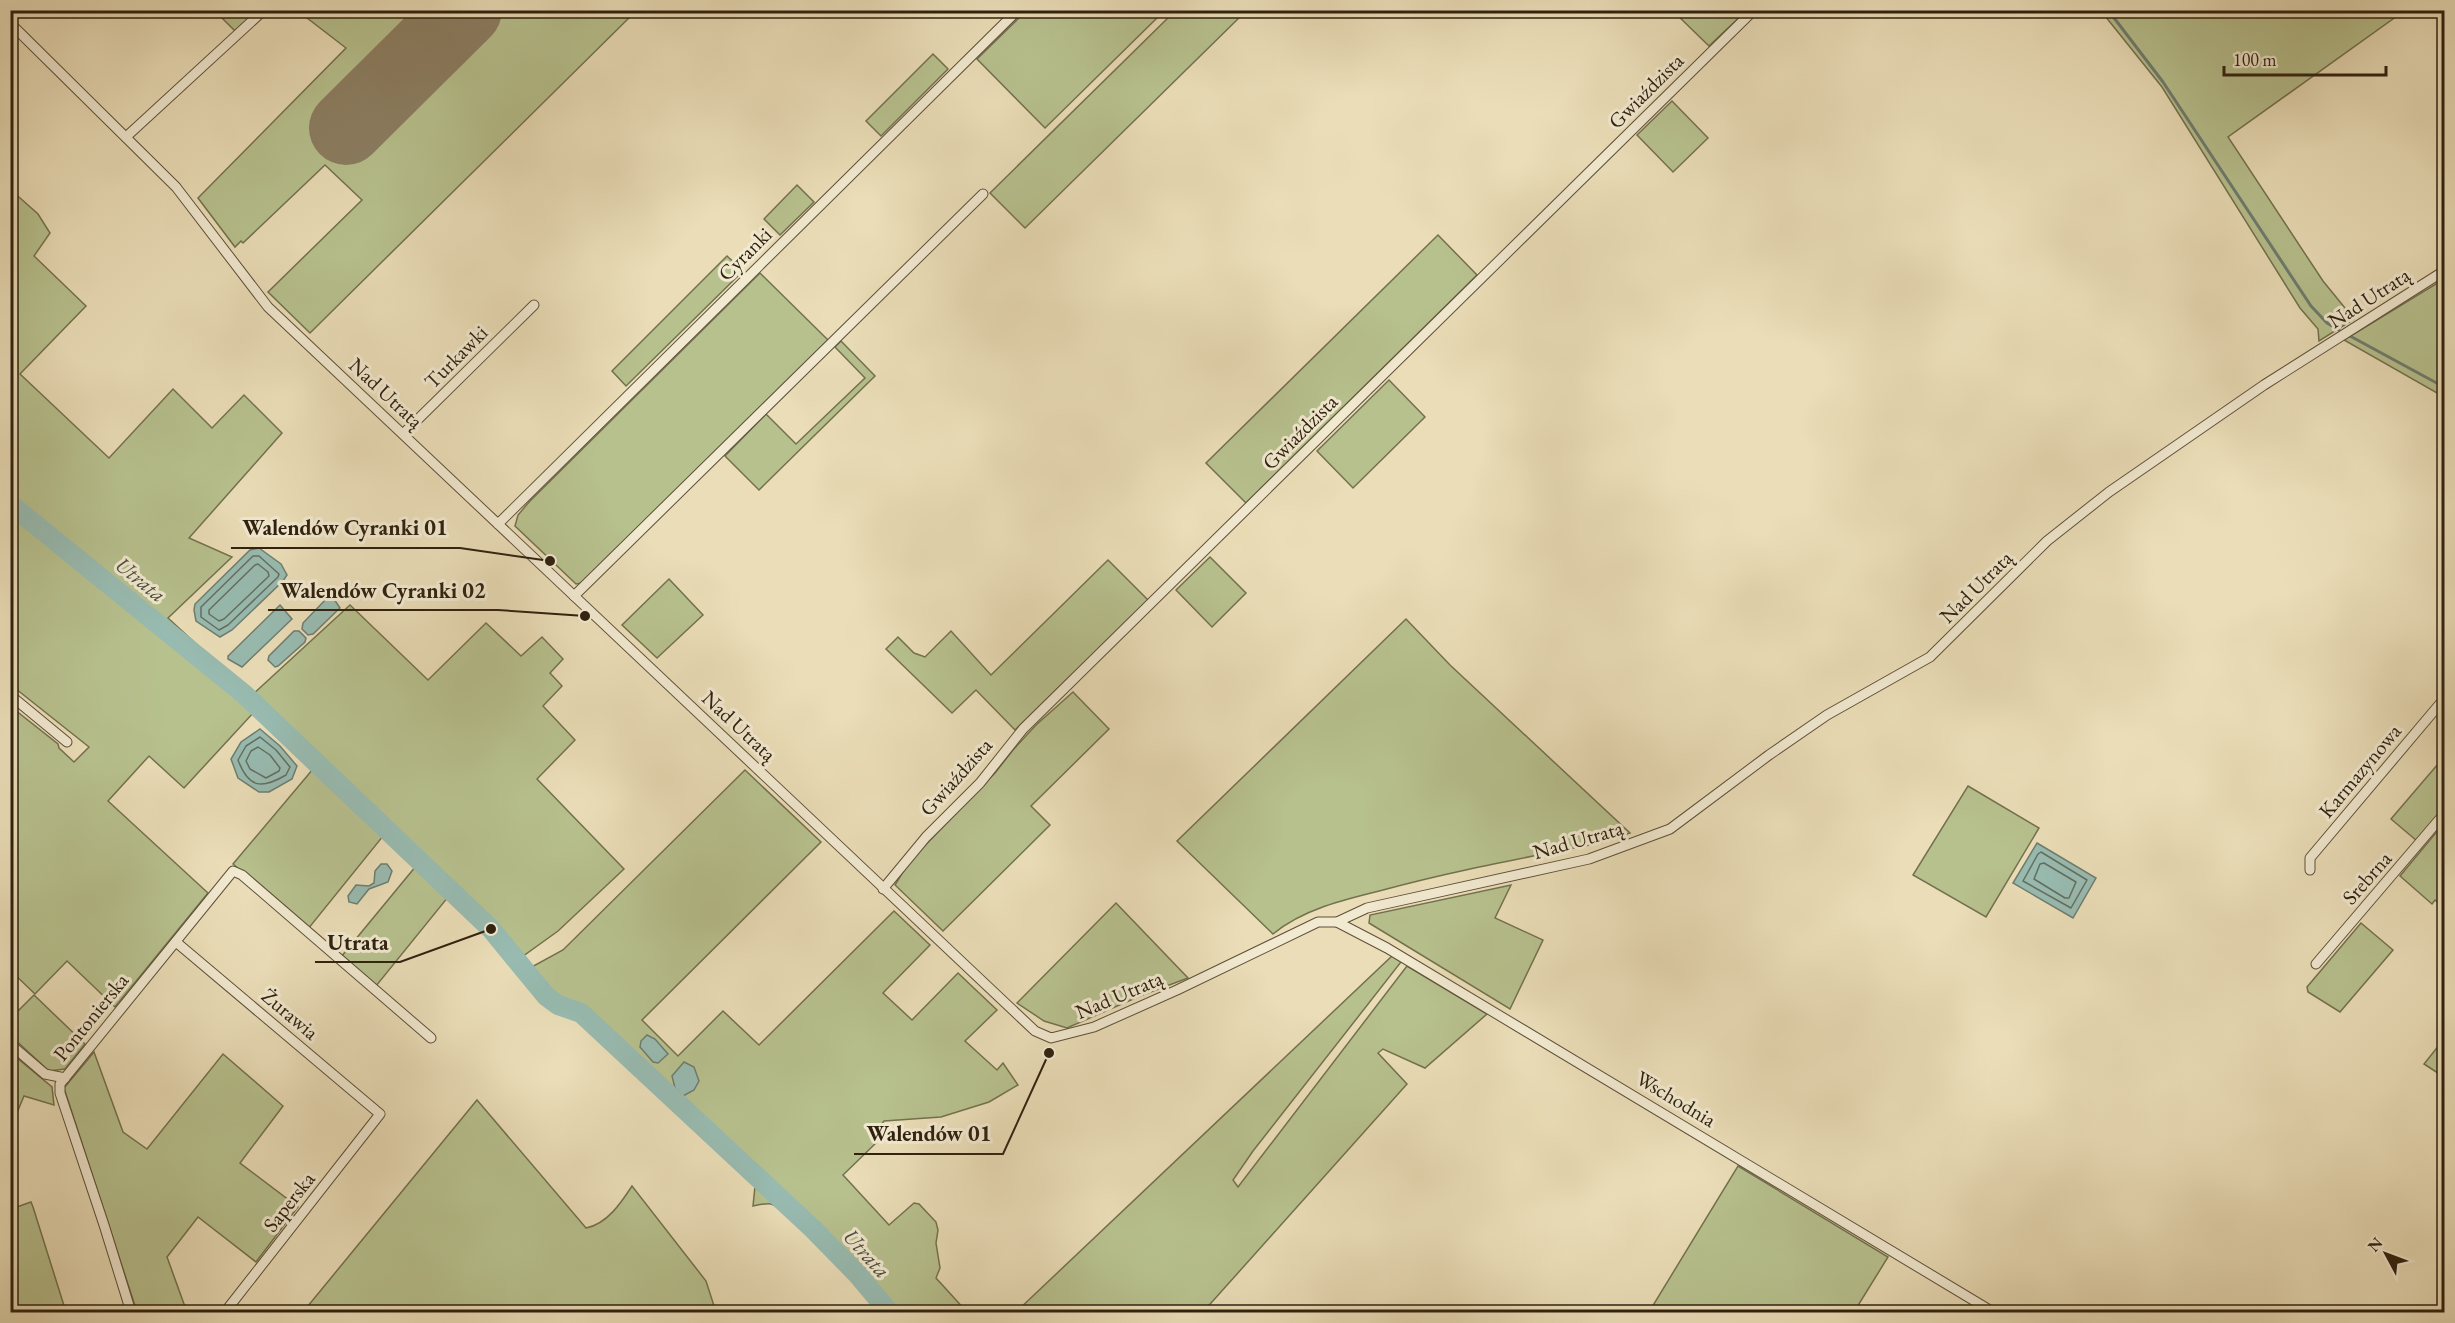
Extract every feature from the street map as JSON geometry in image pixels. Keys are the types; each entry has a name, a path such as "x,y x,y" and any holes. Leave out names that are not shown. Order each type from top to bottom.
{"street":[{"path":"126,137 264,10"},
{"name":"Cyranki","path":"498,524 1018,10"},
{"name":"Gwiaździsta","path":"883,889 926,837 980,783 1023,729 1754,10"},
{"name":"Nad Utratą","path":"10,23 176,187 268,307 1035,1031 1052,1038 1094,1027 1318,922 1338,922 1367,908 1589,859 1670,830 1769,754 1827,715 1930,657 2047,541 2109,492 2264,385 2445,271"},
{"path":"574,596 983,194"},
{"name":"Turkawki","path":"404,434 534,305"},
{"path":"10,695 67,742"},
{"name":"Karmazynowa","path":"2310,870 2310,858 2445,699"},
{"name":"Srebrna","path":"2316,964 2445,814"},
{"name":"Pontonierska","path":"131,1312 60,1093 60,1084 233,872 242,875 431,1038"},
{"name":"Wschodnia","path":"1338,922 1426,970 1994,1312"},
{"name":"Żurawia","path":"176,942 380,1114"},
{"path":"10,1044 45,1074 65,1078"},
{"name":"Saperska","path":"225,1312 380,1114"}],"green space":[{"path":"636,10 310,333 268,292 362,200 325,165 243,243 241,241 235,247 198,198 346,48 298,11"},
{"path":"215,11 256,11 235,31"},
{"path":"1026,11 1152,11 1158,17 1045,128 977,59"},
{"path":"1175,11 1246,11 1025,228 990,193"},
{"path":"1673,11 1746,11 1709,46"},
{"path":"2101,11 2404,11 2228,137 2323,281 2354,319 2319,341 2318,329 2300,308 2162,87"},
{"path":"933,54 948,69 881,136 866,121"},
{"path":"1672,101 1708,138 1673,172 1637,135"},
{"path":"797,185 814,202 780,235 764,219"},
{"path":"11,190 38,214 50,233 34,256 86,306 20,374 109,458 173,389 212,428 244,395 282,433 189,538 232,557 168,618 252,695 350,605 428,680 486,623 521,656 542,637 563,659 550,673 562,686 543,706 575,740 537,779 624,869 558,931 522,957 530,968 563,950 745,770 821,842 642,1020 678,1056 723,1011 759,1045 894,911 930,945 883,993 912,1020 958,973 997,1010 965,1041 997,1070 1003,1063 1018,1085 989,1102 941,1117 884,1121 872,1138 876,1143 843,1175 889,1225 914,1203 919,1204 936,1222 938,1230 936,1243 940,1268 936,1278 967,1312 882,1312 796,1221 771,1204 753,1206 755,1186 584,1023 548,1006 514,963 448,897 376,986 341,957 416,866 383,836 308,929 233,864 313,769 254,712 184,788 149,756 108,801 208,893 115,1007 67,961 35,994 11,971 10,706 58,744 59,748 74,762 89,747 11,685"},
{"path":"1438,235 1477,275 1246,503 1206,463"},
{"path":"727,256 743,271 626,386 612,371"},
{"path":"760,273 828,340 582,583 576,584 515,526 518,515"},
{"path":"2444,279 2444,397 2344,340"},
{"path":"841,341 875,376 759,490 725,456 766,414 796,444 865,378 835,347"},
{"path":"1389,380 1425,417 1353,488 1317,451"},
{"path":"1210,557 1246,593 1212,627 1176,590"},
{"path":"1108,560 1148,600 1015,730 976,690 952,713 886,649 898,637 914,653 925,657 951,631 991,675"},
{"path":"669,579 703,615 657,658 622,625"},
{"path":"1406,619 1450,665 1630,833 1604,842 1465,870 1354,897 1311,911 1273,934 1177,841"},
{"path":"1073,692 1109,729 1031,806 1050,825 943,931 895,885 909,862 995,773 1036,725"},
{"path":"2444,757 2444,808 2417,841 2391,819"},
{"path":"1968,786 2039,828 1986,917 1913,875"},
{"path":"2439,829 2444,834 2444,908 2435,900 2432,904 2400,876"},
{"path":"1511,885 1495,918 1543,940 1510,1009 1369,923 1370,915"},
{"path":"1116,903 1188,978 1067,1028 1044,1021 1017,1003"},
{"path":"2361,923 2393,950 2340,1012 2308,992 2307,987"},
{"path":"1392,956 1401,962 1253,1151 1233,1180 1238,1187 1407,966 1487,1014 1425,1068 1383,1049 1378,1053 1407,1084 1203,1312 1016,1312"},
{"path":"34,995 85,1044 65,1069 49,1071 11,1036 10,1019"},
{"path":"2444,1039 2444,1077 2424,1064"},
{"path":"94,1052 123,1132 147,1149 223,1054 283,1106 240,1163 298,1207 256,1262 198,1217 167,1257 184,1304 193,1312 137,1312 64,1088"},
{"path":"11,1053 52,1087 54,1105 24,1096 11,1127"},
{"path":"477,1100 586,1228 594,1226 607,1217 632,1186 706,1281 716,1312 303,1312"},
{"path":"1738,1166 1888,1257 1854,1312 1649,1312"},
{"path":"31,1202 66,1312 11,1312 11,1209"}],"water":[{"path":"259,548 281,564 287,575 232,630 220,637 196,621 195,604 250,550"},
{"path":"329,596 332,596 340,608 313,634 308,635 302,629 303,623"},
{"path":"280,605 292,619 242,667 228,659 228,656"},
{"path":"294,631 299,631 306,638 305,642 275,667 268,660 269,656"},
{"path":"260,729 280,746 297,766 292,779 269,792 259,792 238,778 231,759 241,742"},
{"path":"2037,843 2096,878 2073,918 2013,883"},
{"path":"381,864 387,864 392,871 388,882 369,889 357,904 349,902 348,896 356,885 369,886 374,883 375,871"},
{"path":"647,1035 655,1039 668,1054 658,1063 653,1062 640,1047 641,1041"},
{"path":"684,1062 694,1067 699,1081 694,1090 683,1096 675,1088 672,1076"}],"waterway":[{"path":"2108,10 2163,82 2311,306 2327,323 2339,330"},
{"path":"2350,336 2444,387"},
{"name":"Utrata","path":"10,504 244,694 491,929 546,996 558,1005 581,1013 813,1229 858,1275 889,1312"}],"runway":[{"path":"346,128 465,10"}],"place":[{"name":"Walendów Cyranki 01","path":"550,561"},
{"name":"Walendów Cyranki 02","path":"585,616"},
{"name":"Utrata","path":"491,929"},
{"name":"Walendów 01","path":"1049,1053"}]}
